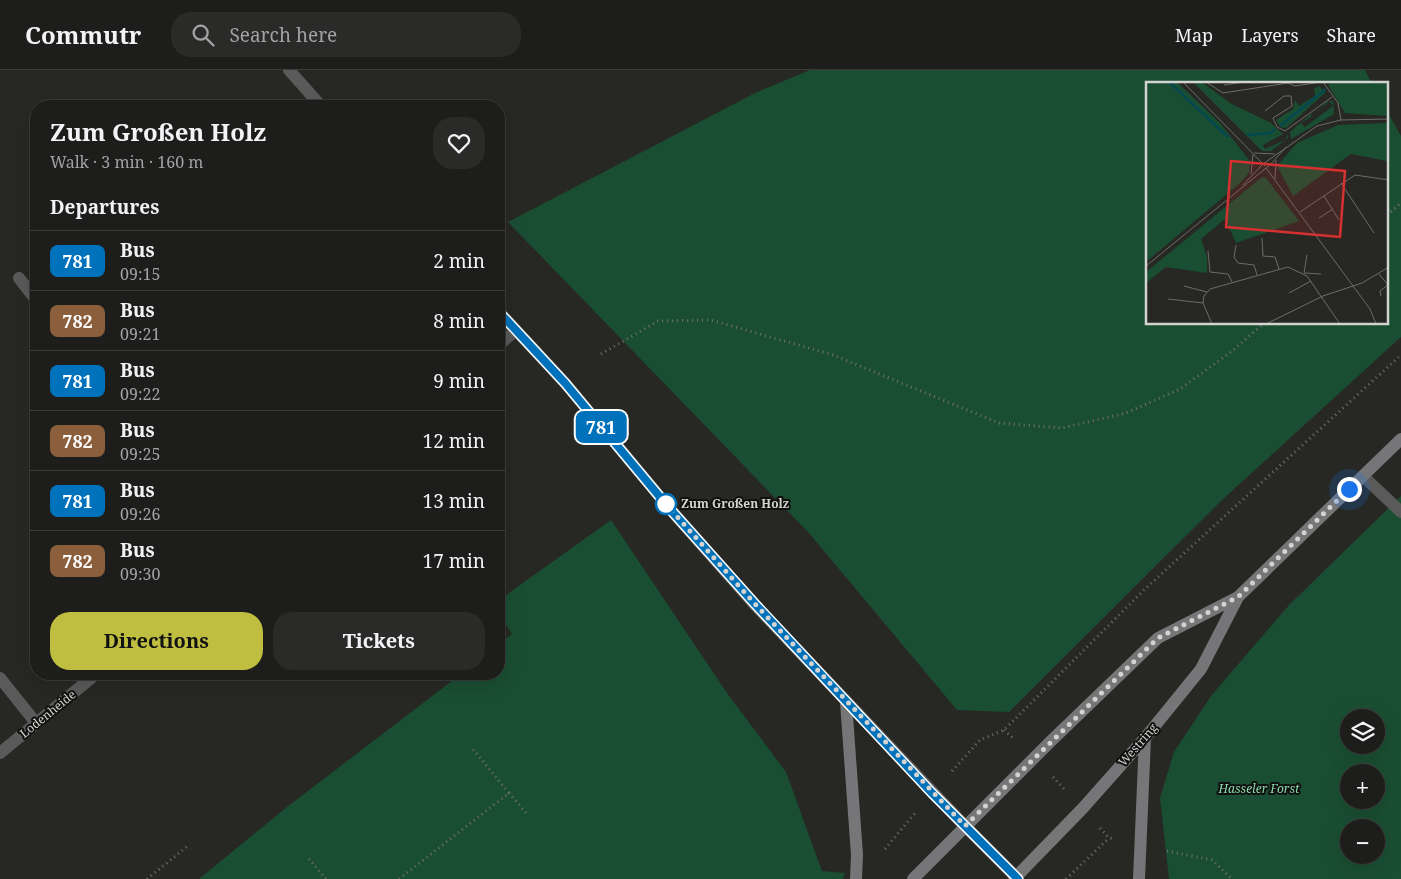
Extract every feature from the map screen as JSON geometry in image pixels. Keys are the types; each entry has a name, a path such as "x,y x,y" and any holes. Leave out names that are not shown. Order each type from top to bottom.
{"main road":[{"name":"Westring","path":"913,879 1158,638 1238,597 1401,439"},
{"name":"Westring","path":"1016,878 1083,808 1145,738 1201,669 1238,597"},
{"path":"846,702 857,854 856,879"},
{"path":"1139,879 1145,738"},
{"path":"965,826 1016,878"}],"street":[{"path":"289,70 316,100"},
{"path":"19,278 30,292"},
{"path":"505,319 565,383 696,538 846,702 965,826"},
{"path":"505,340 515,331"},
{"path":"1363,476 1401,512"},
{"path":"0,678 36,723"},
{"name":"Lodenheide","path":"0,753 89,680"}],"path":[{"path":"1388,214 1401,203"},
{"path":"601,354 658,321 711,320 833,355 1000,423 1062,428 1126,413 1180,389 1231,352 1262,325"},
{"path":"980,740 1004,730 1145,589 1401,354"},
{"path":"472,748 527,814"},
{"path":"398,879 509,793"},
{"path":"1066,879 1109,838"},
{"path":"147,879 189,845"},
{"path":"1168,851 1212,860 1232,879"},
{"path":"309,859 326,879"}],"green space":[{"path":"810,70 1365,70 1371,82 1146,82 1146,325 1388,325 1388,113 1401,136 1401,337 1223,499 1009,712 957,710 809,533 508,222 755,93"},
{"name":"Hasseler Forst","path":"1401,496 1401,879 1169,879 1160,798 1174,752 1211,696 1289,605"},
{"path":"611,520 727,693 786,772 822,871 845,873 843,879 199,879 287,807 453,680 505,680 505,639 512,634 505,623 505,596"}],"bus line":[{"name":"781","path":"505,319 565,383 670,509 755,604 932,793 1018,879"}],"place":[{"name":"Zum Großen Holz","path":"666,504"}],"route":[{"path":"666,504 755,604 965,826 1158,638 1238,597 1349,489"}]}
